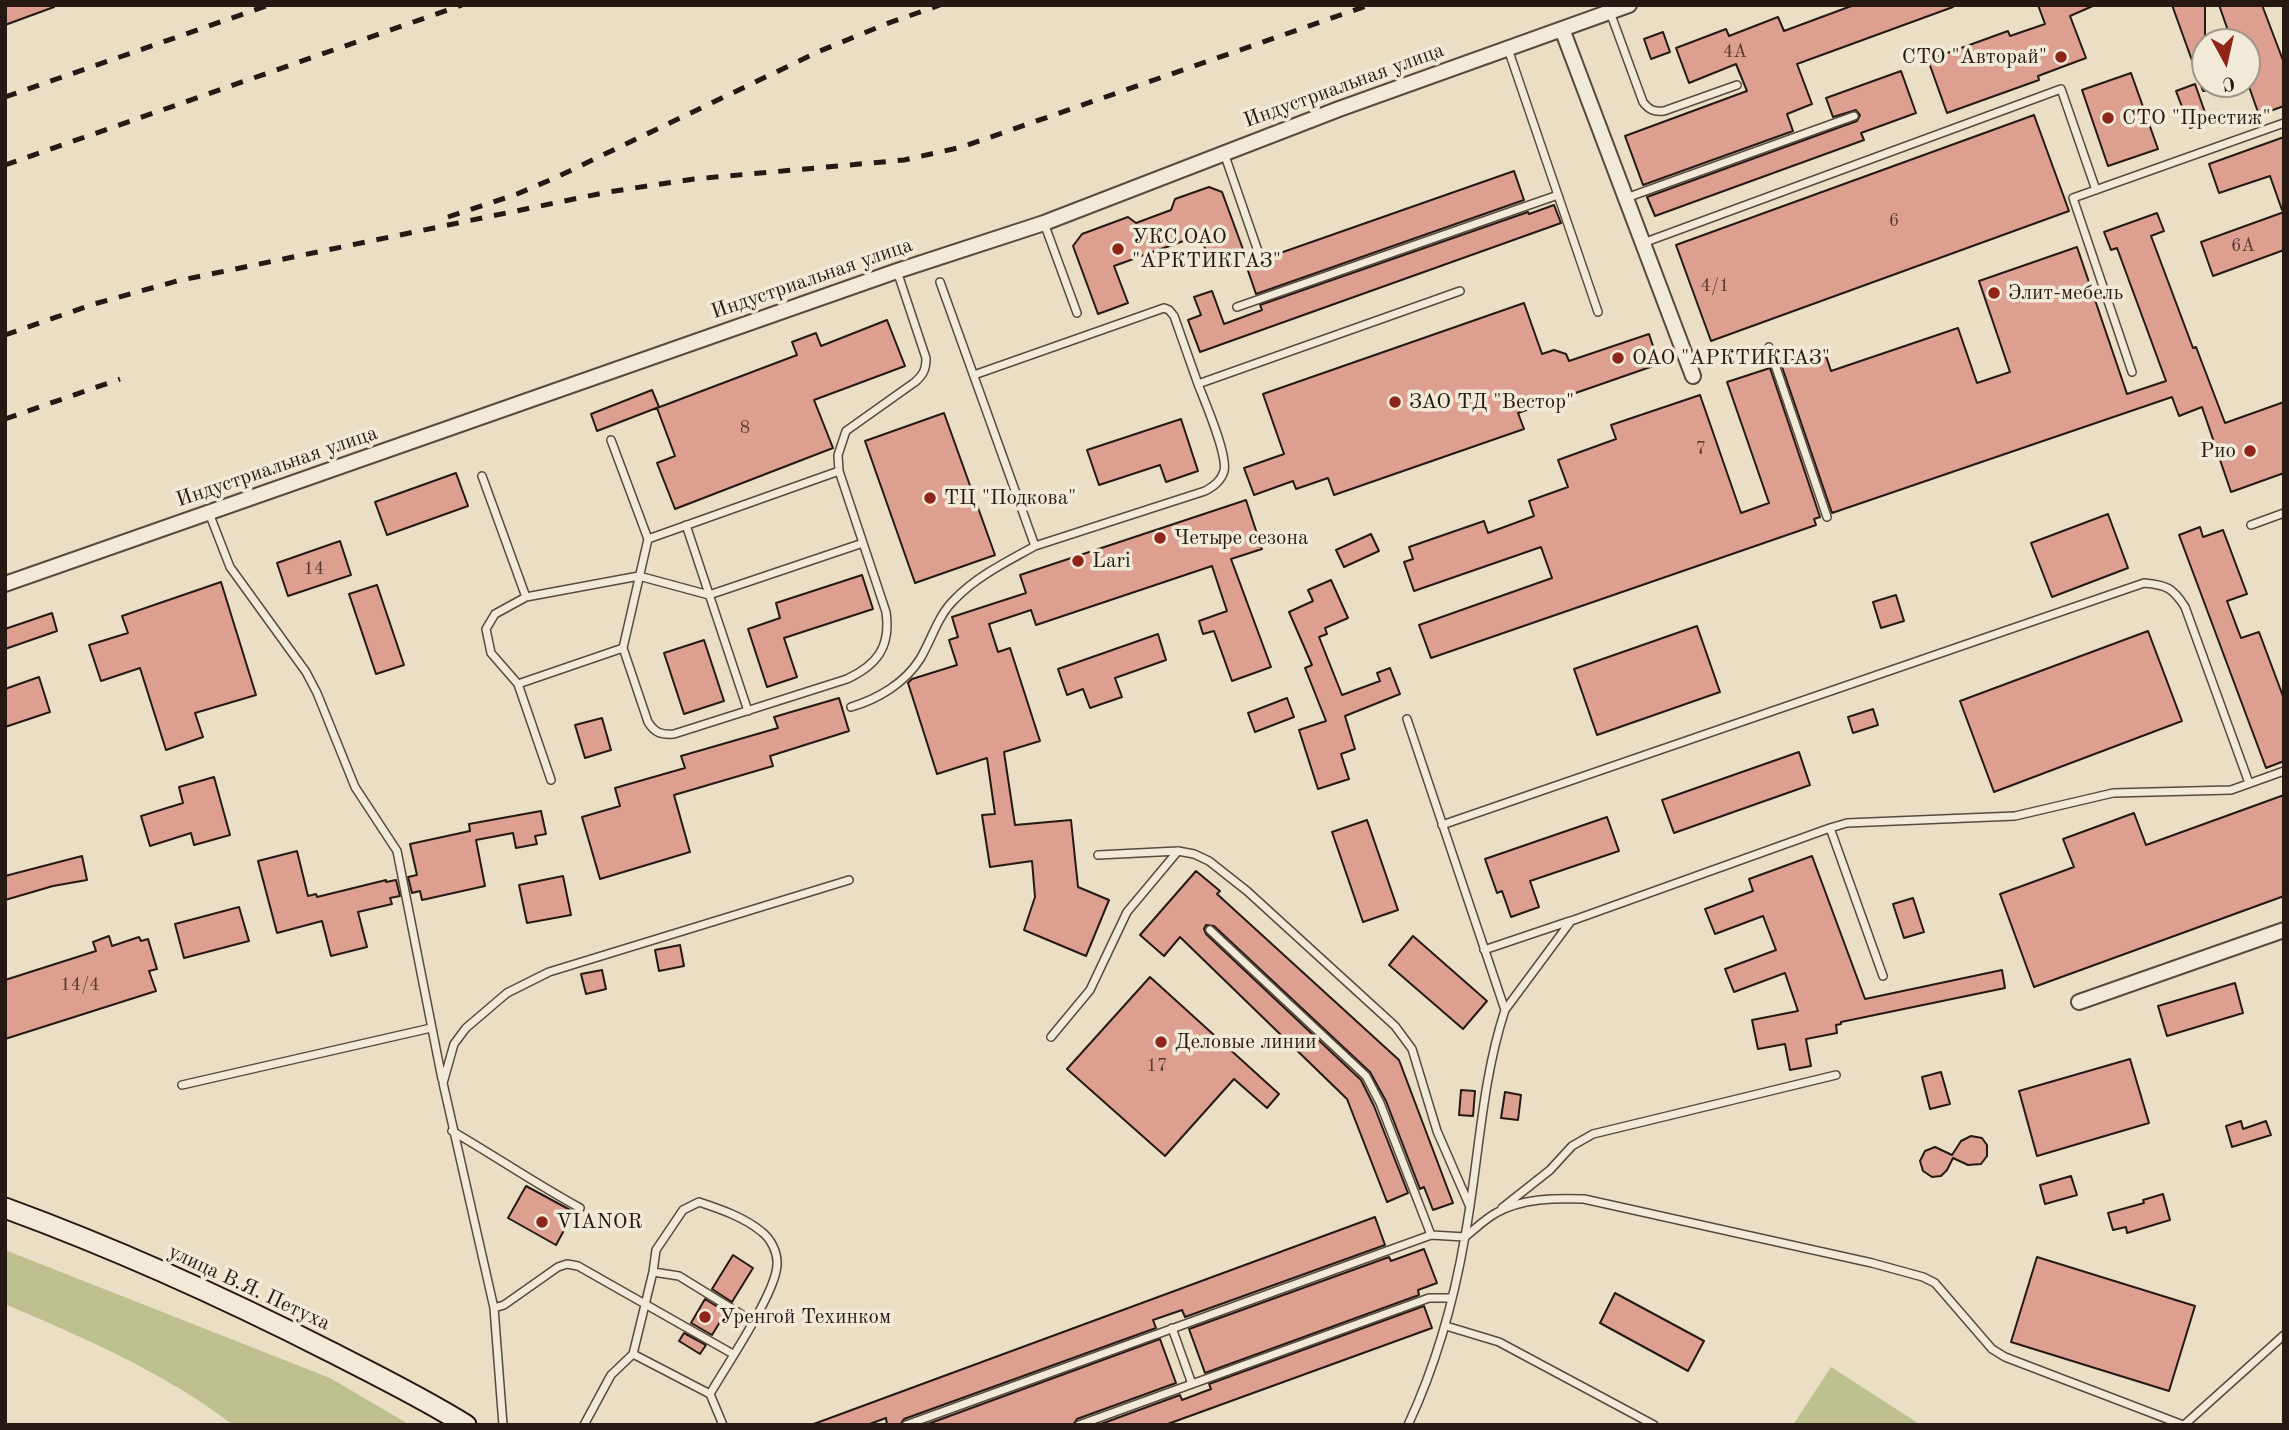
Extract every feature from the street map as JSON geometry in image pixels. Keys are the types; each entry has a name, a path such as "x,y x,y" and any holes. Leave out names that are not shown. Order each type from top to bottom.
{"street":[{"name":"Индустриальная улица","path":"5,584 897,271 1044,223 1339,108 1629,5"},
{"path":"1562,29 1693,376"},
{"path":"2079,1002 2284,930"},
{"name":"улица В.Я. Петуха","path":"5,1208 177,1278 261,1317 362,1367 466,1425"}],"lane":[{"path":"1610,12 1643,102 1648,109 1664,111 1737,85"},
{"path":"1508,48 1598,312"},
{"path":"1643,243 2061,89 2096,190"},
{"path":"1626,198 1854,116"},
{"path":"2132,372 2073,198 2284,123"},
{"path":"1224,153 1259,254"},
{"path":"1237,307 1558,195"},
{"path":"1044,223 1077,313"},
{"path":"611,440 648,539 623,648 653,730 663,735 674,734 862,672 875,660 886,643 888,628 886,612 839,471 838,455 846,431 915,382 926,368 926,359 897,271"},
{"path":"940,282 1035,546"},
{"path":"1198,384 1460,291"},
{"path":"851,707 882,695 909,671 919,661 941,617 960,594 995,569 1035,546 1205,491 1220,480 1224,473 1224,457 1174,316 1164,308 974,375"},
{"path":"1769,347 1827,517"},
{"path":"648,539 839,471"},
{"path":"482,476 526,597"},
{"path":"209,513 230,567 306,672 355,787 397,852 452,1130 494,1308 503,1425"},
{"path":"2251,525 2284,513"},
{"path":"686,525 748,711"},
{"path":"551,780 518,684 491,653 486,629 495,614 526,597 639,576 709,595 863,543"},
{"path":"1442,825 2144,583 2161,584 2175,591 2185,607 2249,783"},
{"path":"518,684 623,648"},
{"path":"1407,719 1505,1010"},
{"path":"1484,950 1847,823 2015,816 2113,793 2231,790 2284,771"},
{"path":"1830,828 1883,976"},
{"path":"1098,855 1178,851 1209,860 1247,891 1406,1038 1437,1131 1470,1208"},
{"path":"1051,1037 1090,990 1127,912 1178,851"},
{"path":"443,1083 454,1044 466,1028 491,1005 526,982 561,968 849,880"},
{"path":"1408,1425 1446,1326 1470,1208 1490,1058 1505,1010 1571,921"},
{"path":"1210,930 1366,1076 1380,1103 1431,1235"},
{"path":"182,1085 431,1028"},
{"path":"906,1425 1431,1235 1465,1237 1550,1170 1573,1146 1593,1134 1836,1075"},
{"path":"452,1130 511,1165 536,1184 580,1208"},
{"path":"1496,1213 1534,1201 1584,1199 1872,1263 1923,1277 1935,1283 1992,1349 2005,1357 2184,1425 2284,1335"},
{"path":"584,1425 611,1375 633,1354 646,1306 656,1250 683,1209 699,1202 729,1213 763,1232 774,1248 777,1266 769,1293 710,1394"},
{"path":"494,1308 504,1305 547,1274 567,1265 578,1266 733,1354"},
{"path":"653,1272 679,1276 752,1321"},
{"path":"1079,1425 1429,1298 1452,1298"},
{"path":"1446,1326 1499,1342 1654,1425"},
{"path":"1172,1328 1192,1384"},
{"path":"633,1354 710,1394 723,1425"}],"green space":[{"path":"5,1250 330,1378 410,1425 233,1425 151,1372 94,1343 5,1304"},
{"path":"1831,1367 1921,1425 1793,1425"}],"building":[{"path":"5,5 54,5 54,7 5,25"},
{"path":"1854,5 1953,7 1797,64 1812,104 1787,114 1793,131 1643,185 1625,136 1747,91 1736,64 1689,83 1676,48 1726,29 1729,36 1778,17 1784,31"},
{"path":"2038,5 2095,5 2070,16 2086,58 2038,76 2039,80 1947,113 1928,60 2008,31 2010,36 2045,24"},
{"path":"2172,5 2205,5 2205,28 2191,28 2191,58"},
{"path":"2219,5 2262,5 2284,63 2284,106 2259,115 2253,98 2261,98 2261,28 2227,28"},
{"path":"1663,32 1670,52 1651,59 1644,39"},
{"path":"1901,71 1916,113 1861,133 1864,140 1655,216 1647,197 1857,121 1860,115 1856,110 1833,117 1826,98"},
{"path":"2131,73 2158,149 2108,166 2082,90"},
{"path":"2191,85 2191,98 2200,98 2208,121 2190,128 2176,91"},
{"path":"2034,115 2069,211 1711,341 1676,245"},
{"path":"2284,137 2284,210 2270,176 2219,193 2209,164"},
{"path":"1514,171 1524,200 1256,294 1246,265"},
{"name":"УКС ОАО \"АРКТИКГАЗ\"","path":"1209,187 1222,192 1244,252 1211,264 1200,235 1114,266 1128,303 1098,314 1073,246 1082,234 1128,217 1136,223 1171,210 1175,199"},
{"path":"1554,205 1561,223 1200,352 1188,320 1201,315 1194,297 1212,291 1224,324 1262,310 1260,305"},
{"path":"2284,212 2284,250 2213,276 2201,242"},
{"path":"2157,213 2164,231 2151,236 2193,348 2196,347 2225,423 2284,402 2284,473 2231,492 2202,407 2179,416 2172,397 1832,513 1781,364 1824,350 1831,371 1958,328 1977,383 2010,372 1979,281 2077,247 2127,394 2166,381 2117,248 2111,250 2104,232"},
{"name":"ЗАО ТД \"Вестор\"","path":"1524,303 1542,354 1554,350 1566,354 1569,361 1649,334 1659,364 1518,413 1524,429 1334,495 1328,478 1296,489 1293,481 1254,495 1244,468 1284,454 1263,394"},
{"path":"887,320 905,366 814,400 833,448 675,509 657,463 675,456 657,408 797,355 792,342 816,333 821,346"},
{"path":"1770,368 1820,517 1814,519 1816,525 1431,658 1419,625 1552,578 1541,547 1414,591 1404,562 1413,559 1409,547 1484,521 1488,533 1534,516 1529,501 1568,487 1558,460 1616,439 1611,425 1700,395 1741,513 1769,503 1727,382"},
{"path":"652,390 659,407 597,431 591,414"},
{"name":"ТЦ \"Подкова\"","path":"944,413 995,555 915,583 865,441"},
{"path":"1181,419 1198,471 1166,482 1160,465 1099,485 1087,450"},
{"path":"456,473 468,506 387,535 375,502"},
{"path":"1246,500 1262,549 1231,559 1271,667 1232,681 1214,631 1203,634 1199,621 1227,611 1212,566 1036,625 1031,610 989,624 998,652 1010,648 1040,741 1004,752 1015,825 1071,820 1078,887 1109,900 1086,956 1024,930 1035,897 1032,861 990,867 982,815 995,814 987,758 937,774 908,683 912,679 957,665 949,640 958,637 952,617 1026,593 1020,575"},
{"path":"2108,514 2128,568 2052,597 2031,543"},
{"path":"2200,527 2203,537 2223,530 2247,594 2227,601 2241,638 2259,632 2284,699 2284,761 2266,768 2179,535"},
{"path":"1371,534 1379,551 1344,567 1336,550"},
{"path":"340,541 351,575 288,596 277,563"},
{"path":"862,575 873,609 784,638 797,677 767,687 748,629 780,618 776,603"},
{"path":"1331,580 1348,618 1325,628 1327,634 1319,637 1342,695 1380,681 1377,673 1390,668 1400,694 1345,716 1355,749 1341,754 1349,779 1318,789 1299,730 1326,721 1305,668 1312,665 1289,612 1313,601 1308,590"},
{"path":"221,582 256,695 195,713 203,737 166,750 140,668 101,681 89,645 128,633 122,616"},
{"path":"377,585 404,665 376,674 349,594"},
{"path":"1896,595 1904,621 1881,628 1873,602"},
{"path":"52,613 57,631 5,649 5,629"},
{"path":"1697,626 1720,692 1597,735 1574,669"},
{"path":"2148,631 2182,721 1994,792 1960,701"},
{"path":"1158,634 1166,660 1115,678 1122,697 1090,708 1083,689 1067,695 1058,669"},
{"path":"704,640 724,701 684,714 664,653"},
{"path":"39,677 50,712 5,727 5,689"},
{"path":"839,698 849,731 770,756 773,766 674,795 690,852 600,879 582,817 620,806 615,788 685,768 681,756 778,728 774,717"},
{"path":"1287,698 1294,717 1255,732 1248,713"},
{"path":"1873,709 1878,725 1853,733 1848,717"},
{"path":"602,718 611,750 585,758 575,725"},
{"path":"1799,752 1810,785 1674,833 1662,800"},
{"path":"214,777 230,835 194,845 191,833 150,846 141,816 183,803 179,787"},
{"path":"2284,795 2284,896 2034,987 2000,894 2074,867 2063,839 2134,813 2146,845"},
{"path":"541,811 546,834 535,836 537,844 516,848 513,833 476,840 485,886 422,900 420,891 412,893 408,877 417,875 410,844 470,831 469,824"},
{"path":"1607,817 1619,851 1530,881 1539,907 1511,917 1502,891 1497,893 1485,859"},
{"path":"1367,820 1398,910 1363,922 1332,832"},
{"path":"297,851 308,896 316,894 317,897 386,880 396,880 400,896 390,898 392,904 358,912 367,947 331,956 322,921 277,933 258,861"},
{"path":"82,856 87,880 53,886 5,900 5,876"},
{"path":"1812,856 1865,999 2002,970 2005,988 1841,1022 1836,1025 1837,1033 1806,1039 1811,1066 1790,1070 1785,1044 1758,1049 1752,1020 1798,1011 1785,973 1734,992 1725,969 1776,950 1763,916 1715,934 1705,909 1753,891 1749,879"},
{"path":"1196,871 1220,891 1217,894 1399,1060 1453,1203 1433,1210 1424,1187 1420,1189 1386,1101 1370,1072 1214,926 1206,925 1206,934 1361,1080 1408,1193 1387,1202 1347,1099 1180,937 1164,956 1140,935"},
{"path":"563,876 571,915 527,923 519,885"},
{"path":"1913,898 1924,932 1904,938 1893,904"},
{"path":"239,907 249,941 184,958 175,924"},
{"path":"109,936 112,946 139,937 141,941 148,939 157,969 149,971 156,991 5,1039 5,980 96,951 93,942"},
{"path":"1413,936 1487,1001 1463,1029 1389,965"},
{"path":"680,945 684,966 659,971 655,950"},
{"path":"602,970 606,989 586,994 581,974"},
{"path":"1150,977 1279,1094 1267,1108 1234,1079 1165,1156 1067,1069"},
{"path":"2235,983 2243,1013 2167,1036 2158,1006"},
{"path":"2130,1059 2149,1123 2037,1156 2019,1091"},
{"path":"1941,1072 1950,1104 1930,1109 1922,1077"},
{"path":"1461,1090 1475,1091 1473,1116 1459,1115"},
{"path":"1505,1092 1521,1095 1518,1120 1501,1118"},
{"path":"2241,1121 2243,1129 2266,1121 2271,1135 2232,1147 2226,1126"},
{"path":"1971,1136 1982,1138 1987,1145 1987,1156 1981,1164 1968,1165 1953,1158 1941,1176 1932,1177 1923,1171 1920,1161 1925,1151 1935,1147 1952,1155 1961,1141"},
{"path":"2071,1176 2077,1195 2045,1204 2040,1185"},
{"path":"526,1186 574,1212 556,1245 508,1218"},
{"path":"2163,1194 2170,1220 2127,1233 2126,1227 2113,1230 2108,1213 2144,1203 2143,1200"},
{"path":"1375,1217 1385,1245 1185,1317 1182,1310 1153,1320 1156,1328 904,1419 900,1425 887,1425 886,1418 867,1425 811,1425"},
{"path":"1424,1249 1437,1283 1418,1290 1419,1295 1205,1373 1189,1329 1389,1257 1391,1261"},
{"path":"733,1255 753,1268 732,1302 712,1289"},
{"path":"2037,1257 2195,1306 2169,1391 2011,1342"},
{"path":"1615,1293 1704,1341 1688,1371 1600,1323"},
{"path":"705,1299 726,1312 712,1335 691,1323"},
{"path":"1424,1306 1432,1328 1165,1425 1098,1425 1180,1395 1182,1400 1211,1389 1209,1384"},
{"path":"684,1333 706,1345 700,1354 679,1341"},
{"path":"1160,1339 1176,1383 1077,1419 1073,1425 925,1425"}],"railway":[{"path":"5,97 269,5"},
{"path":"5,165 462,5"},
{"path":"448,217 517,194 557,177 820,51 940,5"},
{"path":"5,335 94,304 177,281 608,192 694,179 904,160 962,147 1369,5"},
{"path":"5,419 120,379"}],"place":[{"name":"СТО \"Авторай\"","path":"2061,57"},
{"name":"СТО \"Престиж\"","path":"2108,118"},
{"name":"УКС ОАО \"АРКТИКГАЗ\"","path":"1118,249"},
{"name":"Элит-мебель","path":"1994,293"},
{"name":"ОАО \"АРКТИКГАЗ\"","path":"1618,358"},
{"name":"ЗАО ТД \"Вестор\"","path":"1395,402"},
{"name":"Рио","path":"2250,451"},
{"name":"ТЦ \"Подкова\"","path":"930,498"},
{"name":"Четыре сезона","path":"1160,538"},
{"name":"Lari","path":"1078,561"},
{"name":"Деловые линии","path":"1161,1042"},
{"name":"VIANOR","path":"542,1222"},
{"name":"Уренгой Техинком","path":"705,1317"}]}
